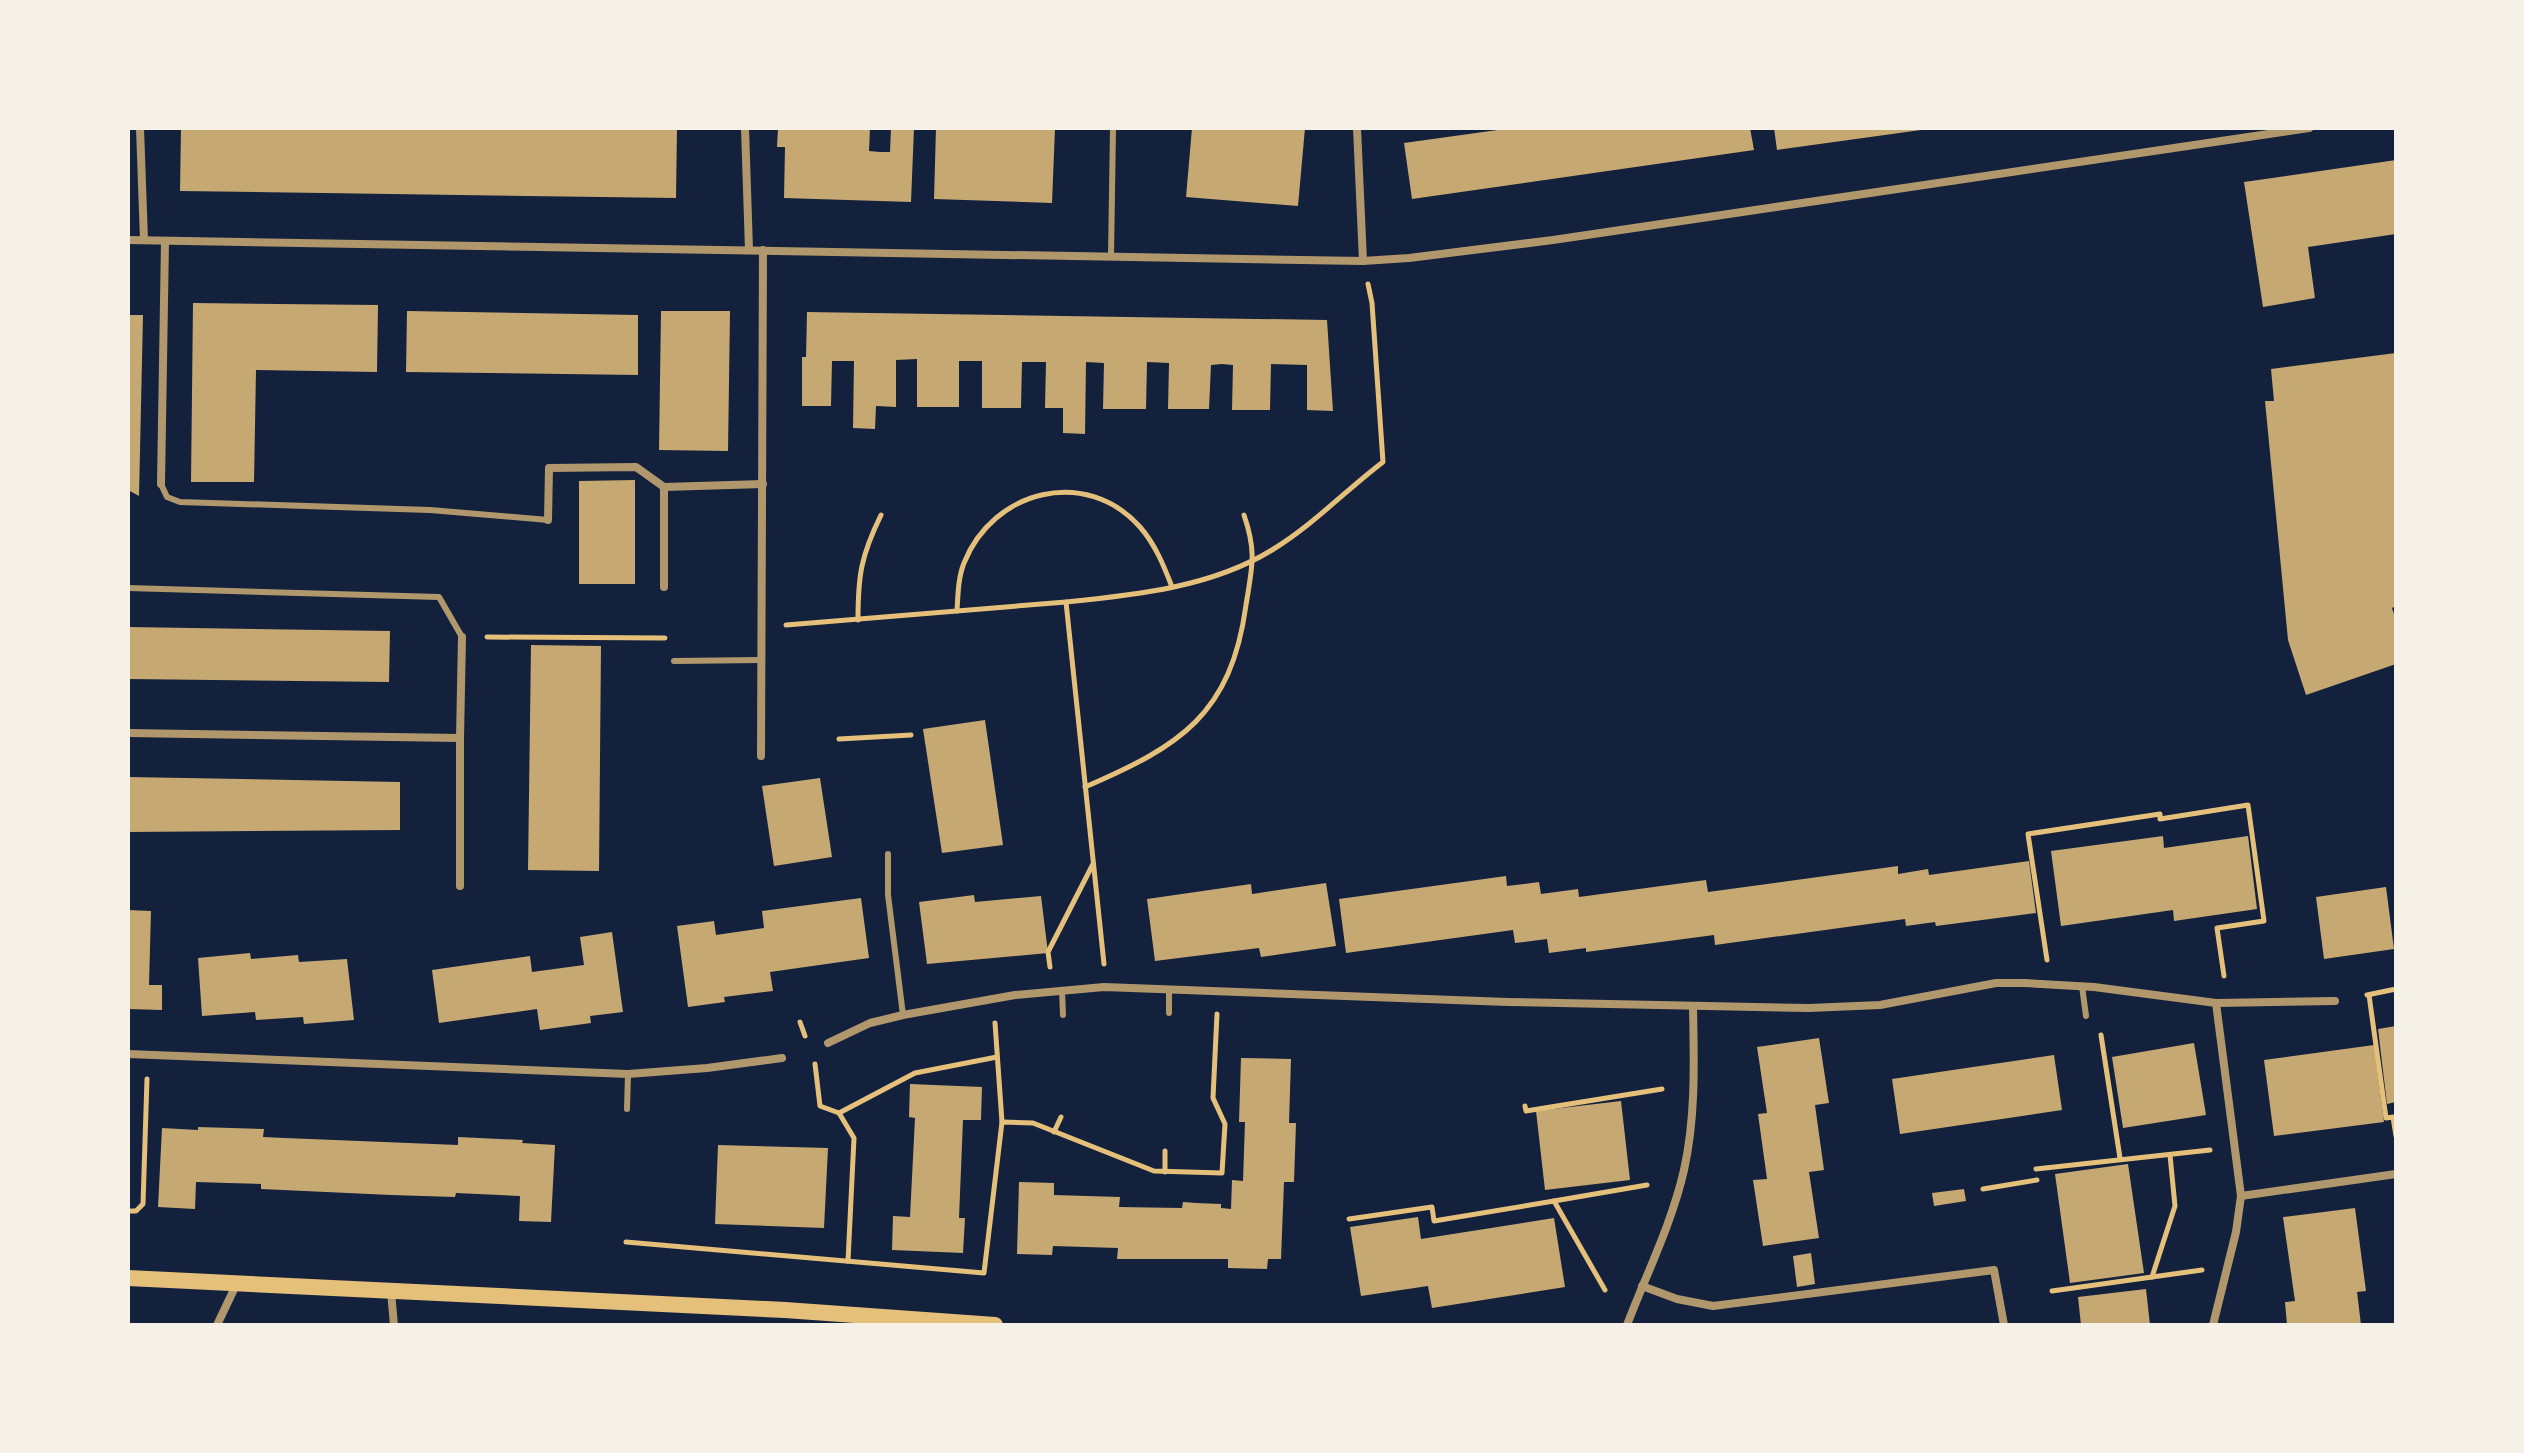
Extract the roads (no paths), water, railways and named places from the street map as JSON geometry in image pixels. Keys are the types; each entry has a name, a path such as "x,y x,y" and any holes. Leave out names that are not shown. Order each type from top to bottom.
{"main road":[{"path":"128,1278 785,1310 995,1325"}],"street":[{"path":"140,128 144,240"},
{"path":"745,128 749,250"},
{"path":"1357,128 1363,261"},
{"path":"128,240 1363,261 1553,240 2309,128"},
{"path":"161,484 165,241"},
{"path":"761,756 763,250"},
{"path":"548,520 549,468 636,467 664,487 763,484"},
{"path":"664,487 664,587"},
{"path":"460,886 462,637"},
{"path":"128,733 460,738"},
{"path":"828,1043 870,1023 903,1015 1062,990 1104,987 1476,1001 1848,1008 1996,983 2082,986 2216,1003 2335,1001"},
{"path":"2213,1325 2236,1232 2241,1196 2216,1003"},
{"path":"1627,1325 1676,1200 1684,1170 1693,1103 1693,1006"},
{"path":"128,1054 628,1074 782,1058"},
{"path":"2241,1196 2396,1174"},
{"path":"1642,1286 1677,1299 1713,1306 1994,1270 2004,1325"},
{"path":"217,1325 237,1282"},
{"path":"391,1291 394,1325"}],"lane":[{"path":"1111,256 1113,128"},
{"path":"161,484 167,497 180,502 430,510 548,520"},
{"path":"128,588 439,597 462,637"},
{"path":"674,661 761,660"},
{"path":"888,854 888,895 903,1015"},
{"path":"2082,986 2086,1016"},
{"path":"1169,989 1169,1013"},
{"path":"1062,990 1063,1015"},
{"path":"627,1109 628,1074"}]}
